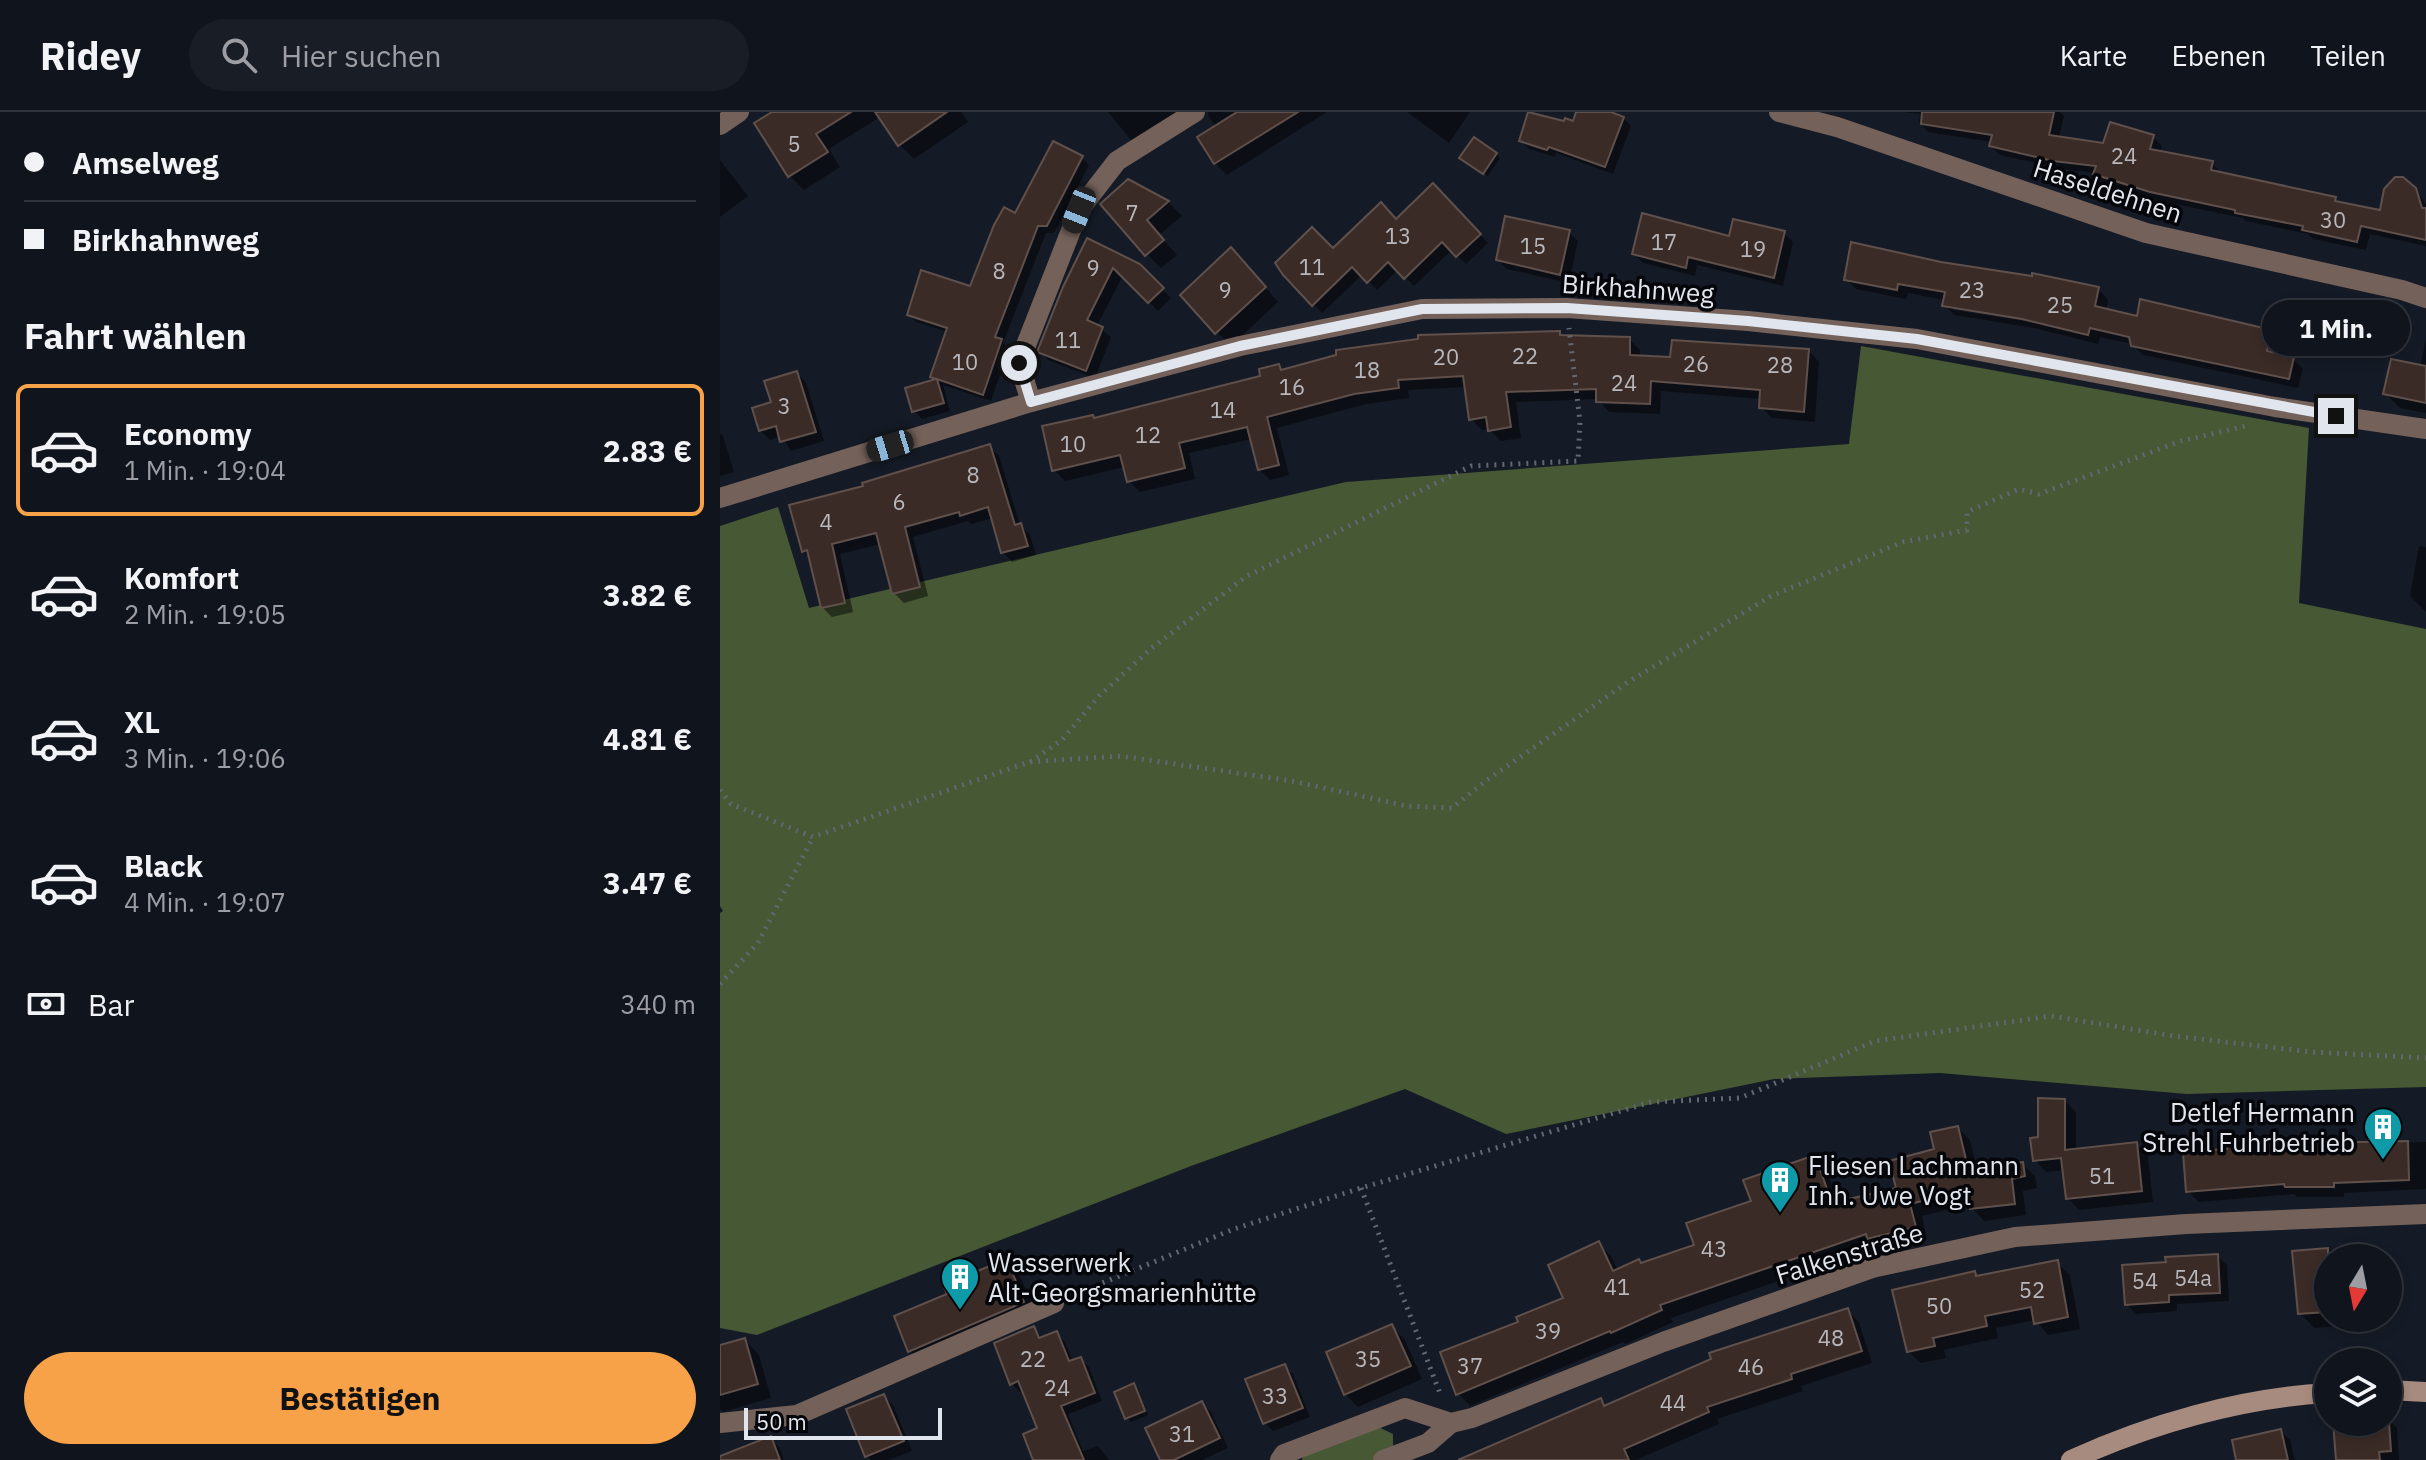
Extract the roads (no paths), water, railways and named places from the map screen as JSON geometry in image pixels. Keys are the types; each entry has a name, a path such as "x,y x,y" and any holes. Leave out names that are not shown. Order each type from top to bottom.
{"main road":[{"path":"2402,1391 2426,1392"},
{"path":"2071,1460 2179,1420 2254,1403 2314,1395"}],"street":[{"path":"720,125 739,112"},
{"path":"1031,402 1019,363 1079,210 1117,161 1195,112"},
{"name":"Haseldehnen","path":"1779,112 1837,127 2146,233 2426,298"},
{"name":"Birkhahnweg","path":"720,498 1031,402 1240,346 1422,309 1567,308 1748,321 1917,339 2275,407 2426,429"},
{"name":"Falkenstraße","path":"1383,1460 1428,1443 1451,1423 1472,1418 1663,1342 1886,1265 2015,1237 2186,1224 2426,1214"},
{"path":"720,1423 797,1415 1054,1303"},
{"path":"1280,1460 1284,1454 1405,1408 1451,1423"}],"place":[{"name":"Detlef Hermann Strehl Fuhrbetrieb","path":"2383,1161"},
{"name":"Fliesen Lachmann Inh. Uwe Vogt","path":"1780,1214"},
{"name":"Wasserwerk Alt-Georgsmarienhütte","path":"960,1311"}]}
